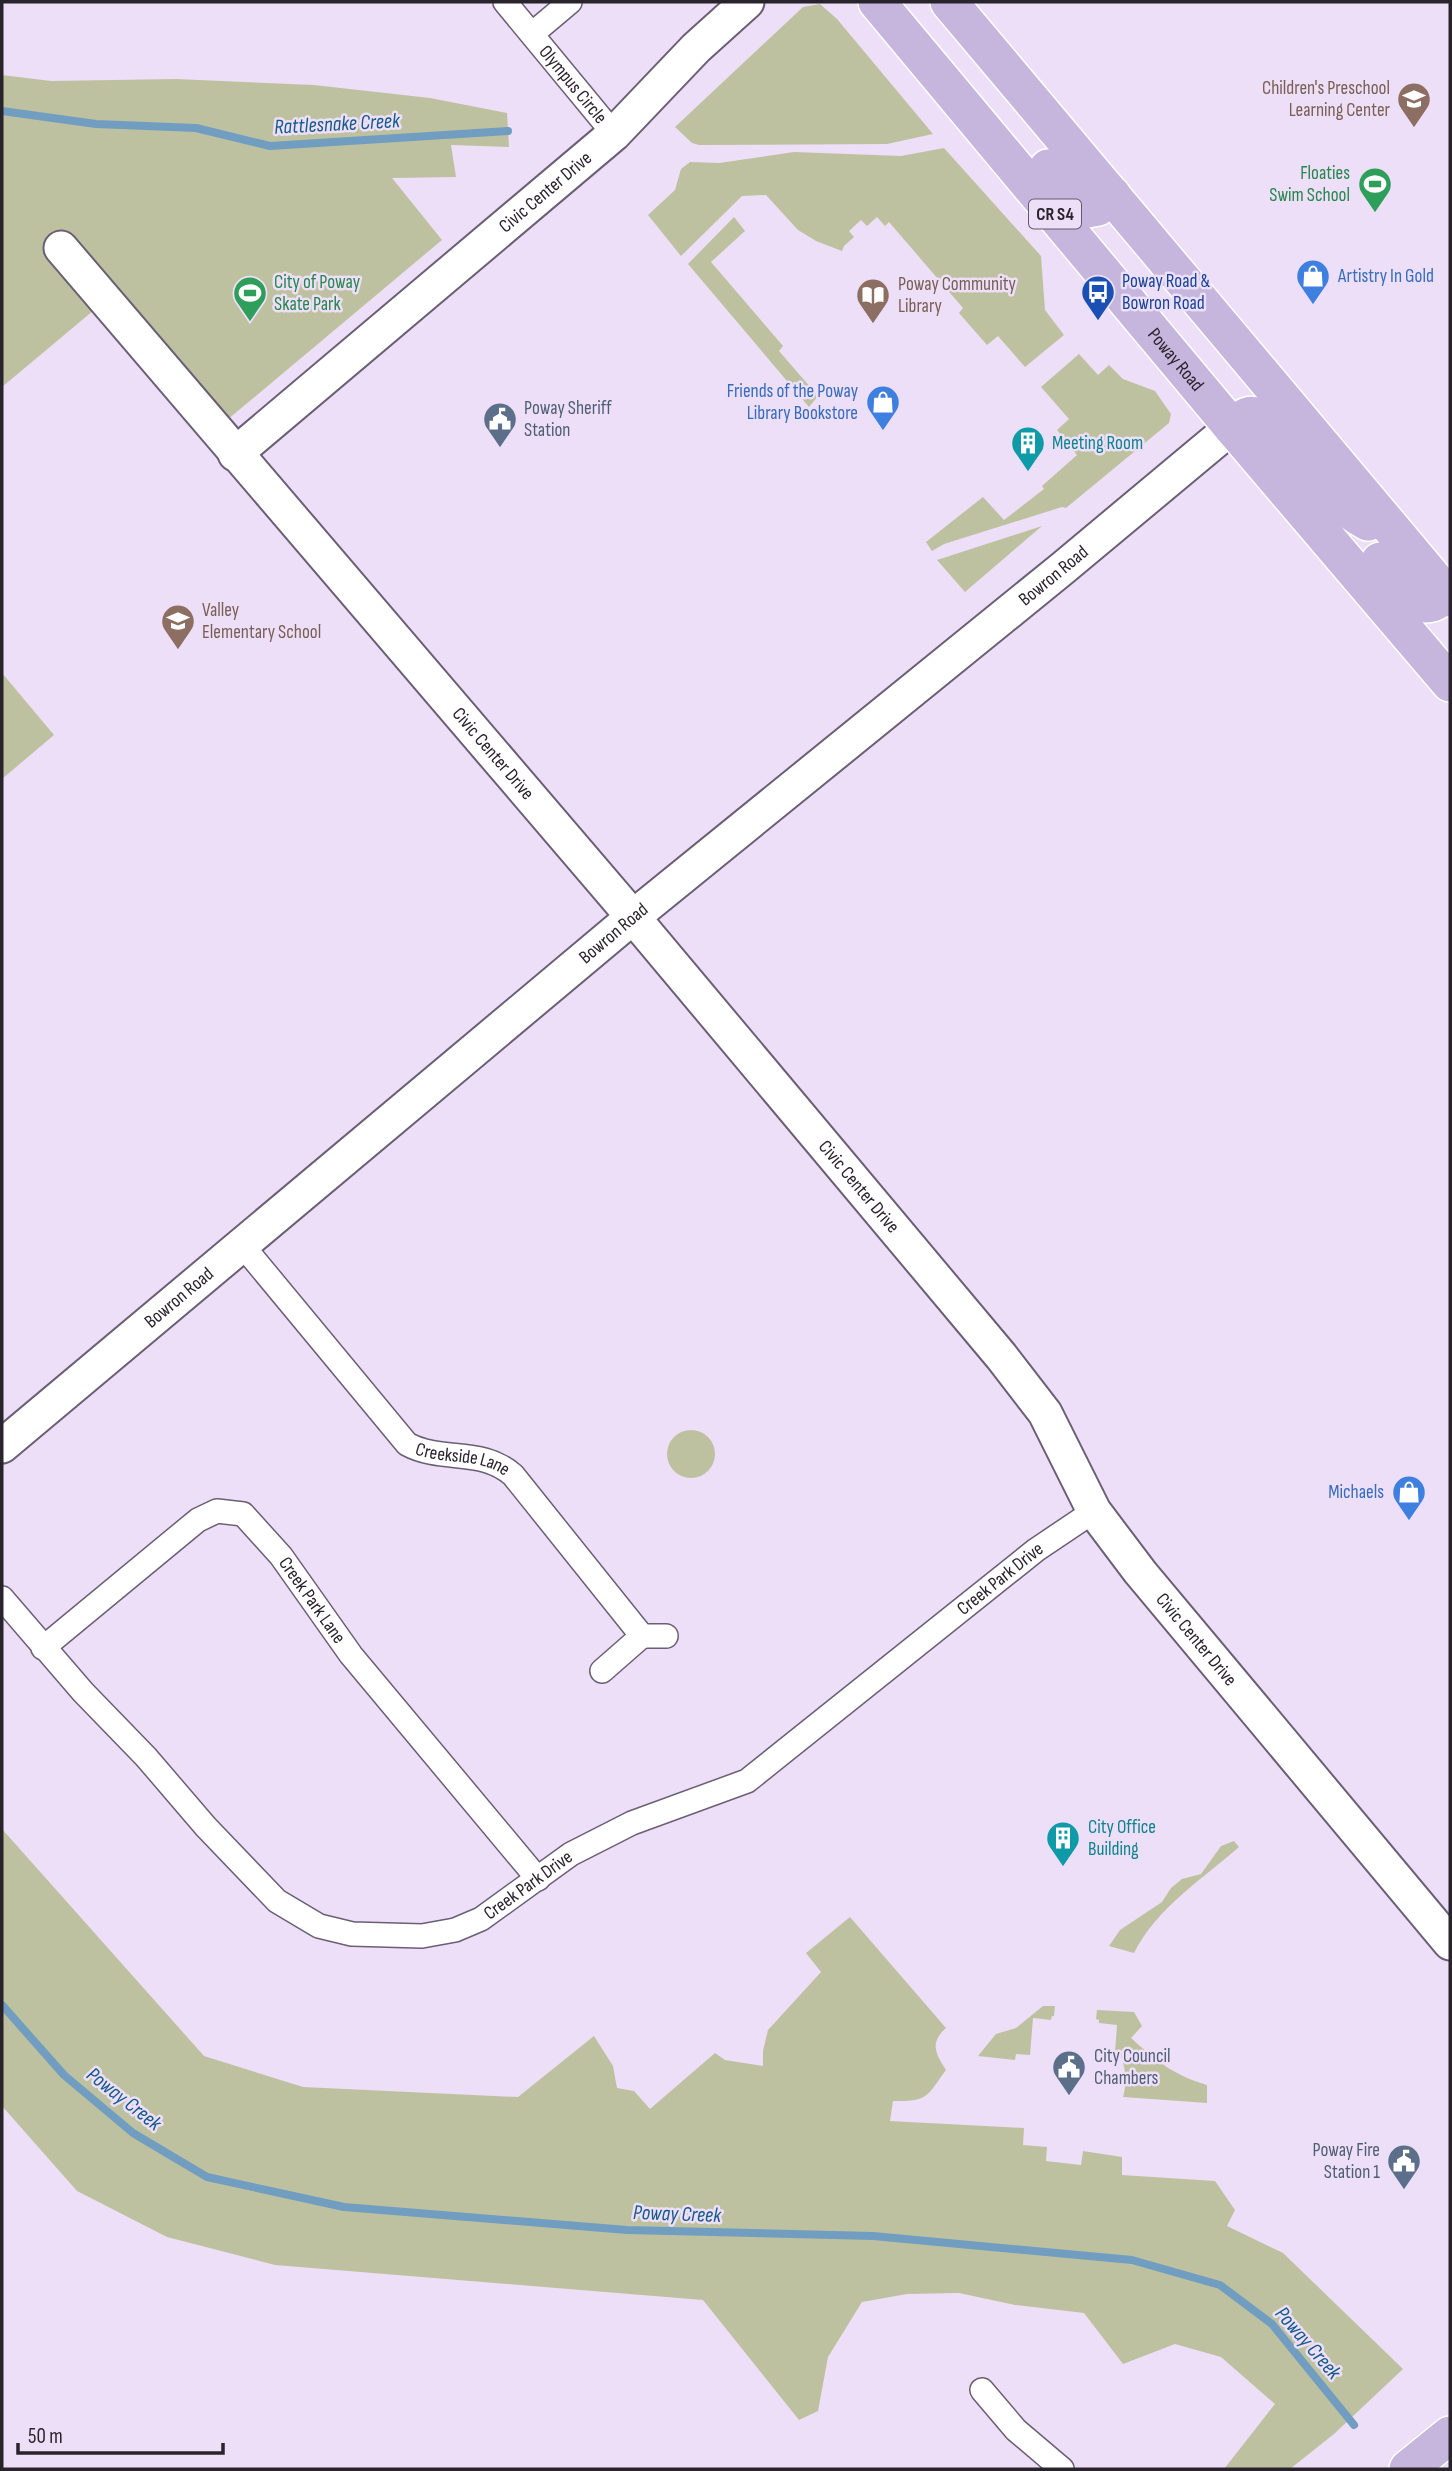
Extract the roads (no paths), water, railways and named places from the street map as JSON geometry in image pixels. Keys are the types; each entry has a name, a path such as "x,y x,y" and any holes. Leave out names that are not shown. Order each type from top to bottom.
{"main road":[{"name":"Poway Road","path":"877,2 1450,683"},
{"name":"CR S4","path":"949,2 1448,595"},
{"path":"960,99 1007,125 1019,135 1070,194 1087,209 1098,207 1112,195"},
{"path":"1232,427 1246,415 1258,415 1268,422 1330,495 1361,518 1398,536"},
{"path":"1299,505 1364,544 1416,601 1435,603 1448,595"},
{"path":"1408,2469 1450,2435"}],"street":[{"name":"Olympus Circle","path":"505,2 614,134"},
{"name":"Olympus Circle","path":"532,34 570,2"},
{"name":"Civic Center Drive","path":"235,454 614,134 696,48 747,2"},
{"name":"Civic Center Drive","path":"61,248 633,917 1025,1385 1054,1430 1094,1511 1140,1573 1450,1943"},
{"name":"Bowron Road","path":"2,1446 633,917 1063,568 1232,427"},
{"name":"Creekside Lane","path":"243,1246 407,1444 421,1451 485,1458 502,1465 513,1475 642,1636"},
{"name":"Creek Park Lane","path":"43,1647 198,1520 217,1511 243,1514 281,1556 351,1655 538,1879"},
{"name":"Creek Park Drive","path":"2,1598 43,1647 277,1901 319,1926 352,1934 422,1937 455,1930 481,1919 572,1854 632,1823 747,1781 1036,1550 1094,1511"},
{"path":"602,1671 642,1636 666,1636"},
{"path":"982,2390 1017,2430 1062,2469"}],"waterway":[{"name":"Rattlesnake Creek","path":"2,111 96,124 196,128 270,146 508,131"},
{"name":"Poway Creek","path":"2,2005 64,2075 133,2133 207,2177 344,2207 627,2230 873,2236 1132,2260 1220,2285 1272,2324 1354,2425"}],"place":[{"name":"Children's Preschool Learning Center","path":"1414,129"},
{"name":"Floaties Swim School","path":"1375,214"},
{"name":"Artistry In Gold","path":"1313,306"},
{"name":"Poway Road & Bowron Road","path":"1098,322"},
{"name":"City of Poway Skate Park","path":"250,323"},
{"name":"Poway Community Library","path":"873,325"},
{"name":"Friends of the Poway Library Bookstore","path":"883,432"},
{"name":"Poway Sheriff Station","path":"500,449"},
{"name":"Meeting Room","path":"1028,473"},
{"name":"Valley Elementary School","path":"178,651"},
{"name":"Michaels","path":"1409,1522"},
{"name":"City Office Building","path":"1063,1868"},
{"name":"City Council Chambers","path":"1069,2097"},
{"name":"Poway Fire Station 1","path":"1404,2191"}]}
